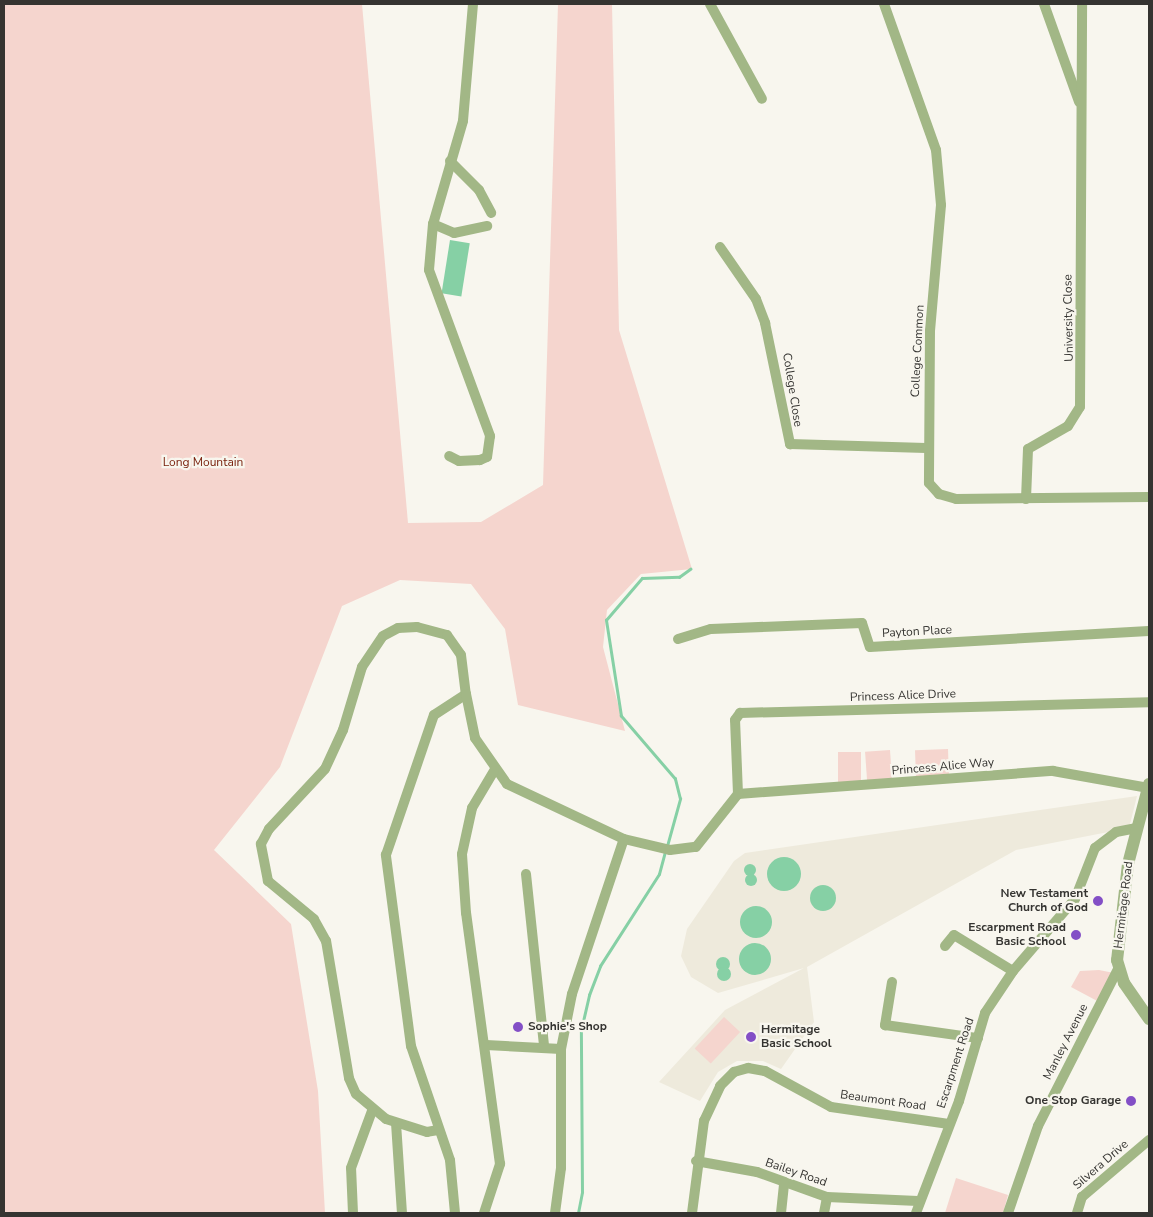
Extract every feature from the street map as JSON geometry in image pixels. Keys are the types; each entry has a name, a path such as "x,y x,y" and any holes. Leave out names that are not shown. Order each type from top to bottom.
{"street":[{"path":"449,456 459,461 480,460 487,457 490,436 429,270 433,224 463,121 473,4"},
{"path":"710,4 762,99"},
{"name":"College Common","path":"884,4 936,150 941,205 926,448 926,476 939,494 956,499 1149,497"},
{"name":"University Close","path":"1044,4 1081,108"},
{"name":"University Close","path":"1026,499 1028,449 1034,441 1068,426 1080,407 1082,4"},
{"path":"450,161 479,190 491,213"},
{"path":"433,224 454,233 487,226"},
{"name":"College Close","path":"720,247 756,299 765,323 790,444 926,448"},
{"name":"Payton Place","path":"678,640 711,629 862,623 870,647 1149,631"},
{"path":"438,1130 427,1132 396,1123 372,1110 356,1094 349,1078 326,941 314,919 268,881 261,844 269,829 325,769 343,730 362,667 383,636 398,628 417,627 446,635 461,655 466,694 475,738 494,771 536,802 624,839 666,849 703,842 738,794"},
{"path":"455,1213 450,1160 438,1130 411,1046 386,855 424,734 434,715 466,694"},
{"name":"Princess Alice Drive","path":"738,794 735,720 740,713 1149,702"},
{"path":"484,1213 500,1164 486,1045 466,913 462,854 472,808 494,771"},
{"name":"Princess Alice Way","path":"738,794 1053,771 1149,786"},
{"name":"Hermitage Road","path":"1118,969 1128,864 1149,786"},
{"name":"Escarpment Road","path":"916,1213 918,1201 949,1124 985,1013 1013,971 1075,899 1095,848 1116,832 1137,828"},
{"path":"555,1213 561,1168 561,1050 572,994 624,839"},
{"path":"526,874 544,1046"},
{"path":"945,946 954,935 1013,971"},
{"path":"1118,969 1149,1020"},
{"name":"Manley Avenue","path":"1008,1213 1038,1126 1118,969"},
{"path":"892,982 885,1025 978,1038"},
{"path":"486,1045 544,1046 561,1050"},
{"name":"Beaumont Road","path":"692,1213 696,1161 704,1121 720,1086 734,1072 748,1068 765,1071 831,1107 949,1124"},
{"path":"353,1213 351,1168 372,1110"},
{"path":"396,1123 402,1213"},
{"name":"Silvera Drive","path":"1077,1213 1082,1197 1149,1140"},
{"name":"Bailey Road","path":"696,1161 721,1163 827,1197 918,1201"},
{"path":"781,1213 784,1183"},
{"path":"824,1213 827,1197"}],"shaded area":[{"path":"450,240 470,243 461,296 442,293"},
{"path":"1137,796 1129,828 1016,850 807,967 814,1022 781,1069 763,1061 737,1061 718,1072 700,1101 659,1082 725,1010 804,968 718,993 691,977 681,956 687,929 734,861 745,853"},
{"path":"784,857 796,862 801,874 796,886 784,891 772,886 767,874 772,862"},
{"path":"752,864 755,865 755,875 748,876 745,875 744,868 745,865"},
{"path":"749,874 753,874 757,880 753,886 749,886 745,882 745,878"},
{"path":"823,885 832,889 836,898 832,907 823,911 814,907 810,898 814,889"},
{"path":"756,906 768,910 772,922 768,934 756,938 744,934 740,922 744,910"},
{"path":"755,943 761,944 766,948 770,953 770,965 766,970 761,974 755,975 749,974 744,970 740,965 739,959 740,953 744,948 749,944"},
{"path":"723,957 728,959 730,964 728,969 723,971 718,969 716,964 718,959"},
{"path":"721,967 727,967 731,974 727,981 721,981 717,977 717,971"}],"green space":[{"name":"Long Mountain","path":"4,4 362,4 408,523 481,522 543,485 558,4 612,4 619,330 692,569 641,574 607,610 603,647 625,731 518,705 505,629 471,584 400,580 342,606 280,767 214,850 291,924 318,1091 325,1213 4,1213"},
{"path":"948,749 949,777 916,778 915,750"},
{"path":"890,750 892,780 867,782 865,752"},
{"path":"838,752 861,752 861,784 838,784"},
{"path":"1099,970 1114,973 1101,1003 1071,987 1080,971"},
{"path":"724,1017 740,1032 711,1063 695,1048"},
{"path":"956,1178 1008,1195 1003,1213 945,1213"}],"waterway":[{"path":"667,846 680,799 675,779 621,716 606,620 642,578 679,577 690,569"},
{"path":"578,1213 582,1192 581,1030 589,995 600,966 659,874 665,852"}],"place":[{"name":"New Testament Church of God","path":"1098,901"},
{"name":"Escarpment Road Basic School","path":"1076,935"},
{"name":"Sophie's Shop","path":"518,1027"},
{"name":"Hermitage Basic School","path":"751,1037"},
{"name":"One Stop Garage","path":"1131,1101"}]}
